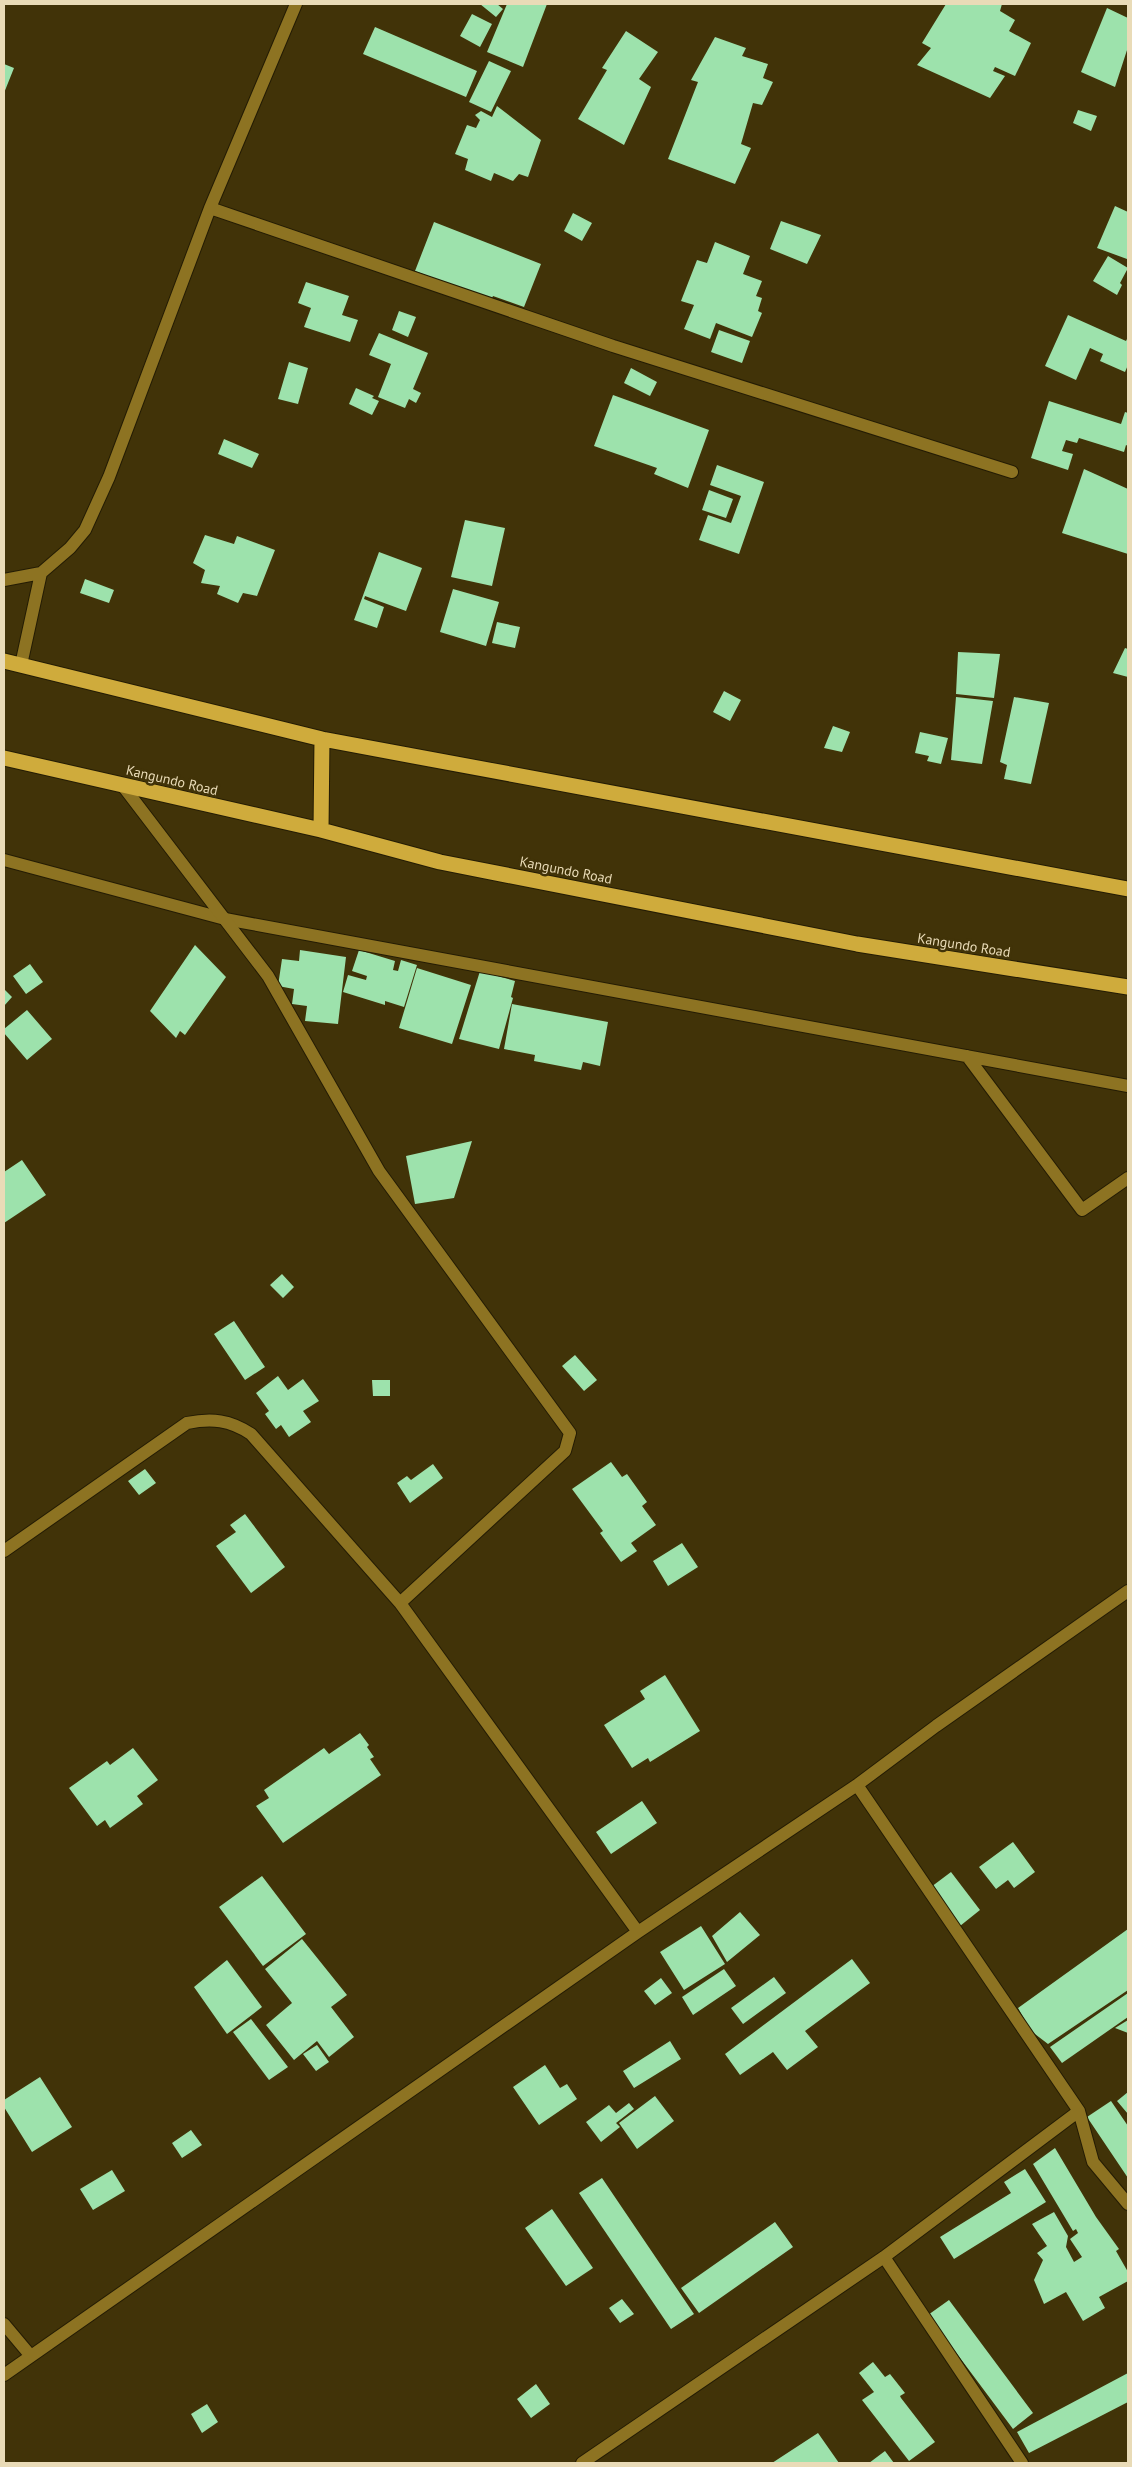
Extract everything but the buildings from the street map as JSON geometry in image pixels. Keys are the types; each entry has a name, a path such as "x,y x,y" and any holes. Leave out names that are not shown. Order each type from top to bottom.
{"highway":[{"path":"4,661 322,739 1128,889"},
{"path":"321,830 322,739"},
{"name":"Kangundo Road","path":"4,758 321,830 440,862 857,944 1128,987"}],"street":[{"path":"4,580 41,574 70,548 85,530 109,477 210,208 296,4"},
{"path":"210,208 613,346 1012,472"},
{"path":"21,666 41,574"},
{"path":"123,786 268,976 379,1171 570,1433 566,1451 400,1602"},
{"path":"4,860 225,919 1128,1086"},
{"path":"967,1056 1082,1210 1128,1178"},
{"path":"4,1551 188,1422 204,1419 222,1420 240,1426 251,1434 400,1602 638,1932"},
{"path":"4,2374 638,1932 857,1785 936,1726 1128,1591"},
{"path":"857,1785 1079,2111 1092,2162 1128,2204"},
{"path":"582,2463 884,2257 1079,2111"},
{"path":"884,2257 1022,2463"},
{"path":"4,2324 30,2355"}]}
